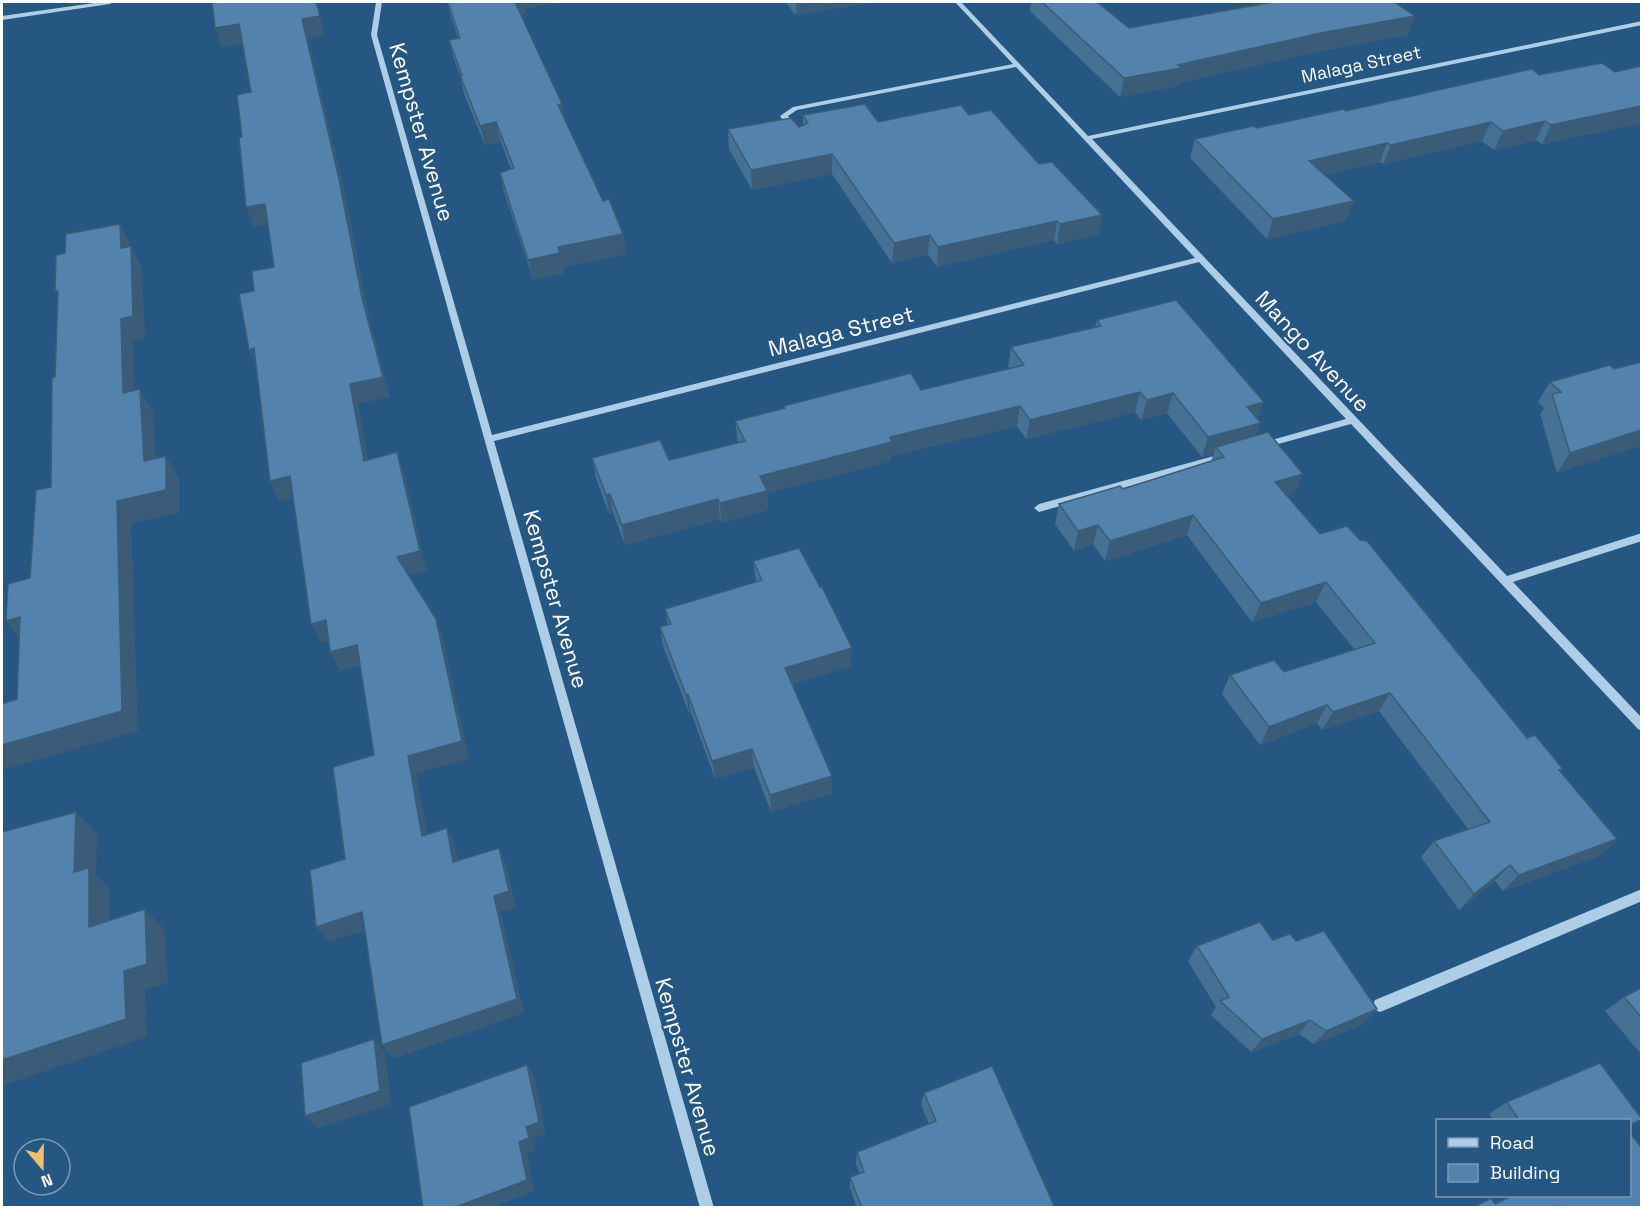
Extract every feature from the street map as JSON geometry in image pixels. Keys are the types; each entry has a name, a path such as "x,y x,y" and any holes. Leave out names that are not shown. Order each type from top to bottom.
{"street":[{"path":"2,18 110,2"},
{"name":"Kempster Avenue","path":"379,2 374,34 707,1208"},
{"name":"Mango Avenue","path":"958,2 1641,726"},
{"name":"Malaga Street","path":"1087,138 1641,23"},
{"path":"796,134 784,116 795,108 1018,65"},
{"name":"Malaga Street","path":"490,439 1201,259"},
{"path":"1250,449 1353,420"},
{"path":"1039,508 1239,452"},
{"path":"1504,581 1641,537"},
{"path":"1380,1005 1641,895"}],"building":[{"path":"212,2 316,2 320,16 302,19 339,179 362,298 383,377 350,384 364,461 397,452 420,551 397,557 436,619 462,741 408,756 422,836 447,828 453,862 499,848 509,891 494,896 517,999 382,1045 362,912 316,927 310,870 345,859 333,767 374,755 357,645 330,652 326,620 311,624 290,476 270,481 254,348 249,350 239,294 254,291 252,271 274,267 265,204 246,207 237,95 251,92 239,24 215,28"},
{"path":"448,2 515,2 562,104 558,105 603,201 609,199 623,234 558,247 560,253 528,260 500,173 514,168 496,122 480,126 449,40 460,38"},
{"path":"1042,2 1097,2 1129,28 1273,2 1394,2 1415,16 1326,32 1178,65 1182,68 1124,78"},
{"path":"1602,63 1615,72 1641,66 1641,106 1551,125 1545,121 1503,131 1491,122 1309,161 1354,201 1273,219 1195,139 1344,109 1346,111 1532,69 1539,75"},
{"path":"865,104 878,122 961,105 969,115 991,110 1039,164 1052,162 1102,215 1060,224 1057,221 938,247 930,235 894,243 832,154 751,170 728,129 791,118 799,127 808,123 803,115"},
{"path":"120,224 121,248 131,246 133,316 121,319 123,393 140,389 144,461 166,456 166,490 117,501 122,711 2,745 2,704 17,699 20,617 6,621 8,584 30,578 36,490 51,487 52,378 55,377 58,291 55,291 56,255 65,253 66,234"},
{"path":"1176,300 1264,402 1247,407 1261,423 1208,437 1173,393 1147,400 1140,392 1030,420 1020,406 890,437 892,442 760,476 767,491 720,503 718,499 622,525 610,494 606,495 592,458 660,440 669,460 745,441 735,421 911,373 921,390 1024,365 1011,347 1101,326 1097,320"},
{"path":"1641,362 1641,430 1570,453 1552,394 1561,392 1550,382 1610,365 1614,369"},
{"path":"1268,432 1303,474 1275,482 1320,534 1347,526 1360,540 1367,541 1527,738 1535,735 1563,769 1559,770 1617,839 1519,875 1510,865 1474,894 1434,841 1490,822 1390,693 1333,712 1327,705 1269,727 1230,675 1274,660 1284,672 1375,643 1326,582 1261,603 1193,515 1110,541 1098,525 1078,531 1059,504 1120,486 1123,489 1224,457 1216,447"},
{"path":"799,548 822,587 852,648 785,668 832,776 770,795 752,749 712,761 688,694 686,695 660,627 671,624 665,609 762,580 753,561"},
{"path":"76,812 74,872 89,868 89,927 145,909 147,964 124,971 126,1019 2,1060 2,832"},
{"path":"1260,922 1273,940 1290,934 1296,941 1324,931 1377,1009 1326,1031 1310,1020 1262,1039 1220,1001 1229,997 1197,946"},
{"path":"1641,988 1641,1017 1624,997"},
{"path":"374,1039 380,1091 305,1116 301,1063"},
{"path":"1600,1063 1641,1120 1631,1124 1631,1119 1518,1119 1507,1102"},
{"path":"527,1065 539,1122 526,1127 529,1138 519,1142 527,1180 453,1208 423,1208 409,1107"},
{"path":"992,1066 1055,1208 862,1208 850,1177 864,1172 857,1152 936,1121 924,1093"},
{"path":"1631,1134 1641,1147 1641,1208 1558,1208 1558,1206 1555,1208 1472,1208 1491,1198 1495,1204 1510,1197 1631,1197"}]}
